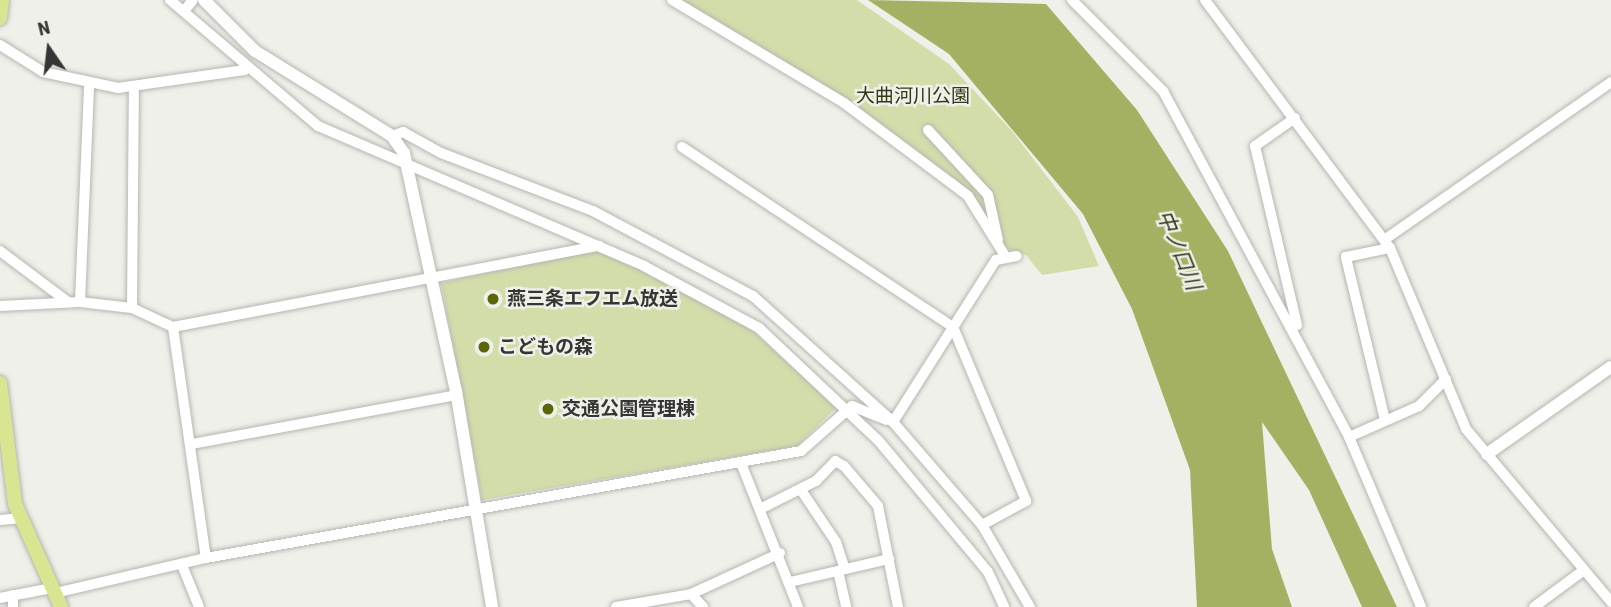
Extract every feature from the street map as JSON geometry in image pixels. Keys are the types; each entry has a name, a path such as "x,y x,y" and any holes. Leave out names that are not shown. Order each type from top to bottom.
{"main road":[{"path":"0,18 2,0"},
{"path":"0,383 1,409 22,519 61,607"}],"street":[{"path":"170,0 245,70 318,126 410,170 600,246 749,321 844,408 974,553 1004,607"},
{"path":"184,11 193,0"},
{"path":"204,0 256,51 392,136 410,170 457,395 492,607"},
{"path":"672,0 844,103 968,196 1004,254"},
{"path":"1072,0 1163,91 1299,338 1349,438 1421,607"},
{"path":"1205,0 1387,244 1466,429 1611,602"},
{"path":"0,45 43,72 89,84 134,87 245,70"},
{"path":"1385,420 1346,257 1387,244 1611,82"},
{"path":"80,302 89,84"},
{"path":"132,308 134,87"},
{"path":"1295,118 1255,146 1299,338"},
{"path":"928,130 988,195 998,241"},
{"path":"392,136 403,132 441,153 593,211 753,296 833,363 890,421 982,525 1030,607"},
{"path":"682,147 953,327 1026,500 982,525"},
{"path":"0,306 80,302 132,308 173,327 600,246"},
{"path":"0,251 68,302"},
{"path":"890,421 1004,254"},
{"path":"1004,254 1017,256"},
{"path":"173,327 192,444 206,558"},
{"path":"1487,454 1611,368"},
{"path":"1349,438 1419,406 1446,379"},
{"path":"192,444 457,395"},
{"path":"0,598 182,565 206,558 801,451 844,408 860,406 890,421"},
{"path":"760,509 802,490 835,461 845,466 878,506 898,607"},
{"path":"741,463 780,553 798,607"},
{"path":"802,490 841,570 846,607"},
{"path":"0,520 22,519"},
{"path":"616,607 691,594 780,553"},
{"path":"790,582 889,559"},
{"path":"182,565 199,607"},
{"path":"1534,607 1584,570"},
{"path":"691,594 703,607"},
{"path":"13,596 13,607"}],"green space":[{"name":"大曲河川公園","path":"680,0 857,0 949,64 1012,131 1078,217 1099,266 1042,275 1026,255 1003,247 967,190 893,140 855,105"},
{"path":"599,248 709,301 753,331 836,408 797,446 482,500 441,283"}],"water":[{"name":"中ノ口川","path":"868,0 1046,4 1137,110 1228,251 1397,607 1362,607 1309,490 1262,422 1272,549 1292,607 1197,607 1190,470 1132,309 1083,214 949,54"}],"place":[{"name":"燕三条エフエム放送","path":"493,299"},
{"name":"こどもの森","path":"484,347"},
{"name":"交通公園管理棟","path":"548,409"}]}
